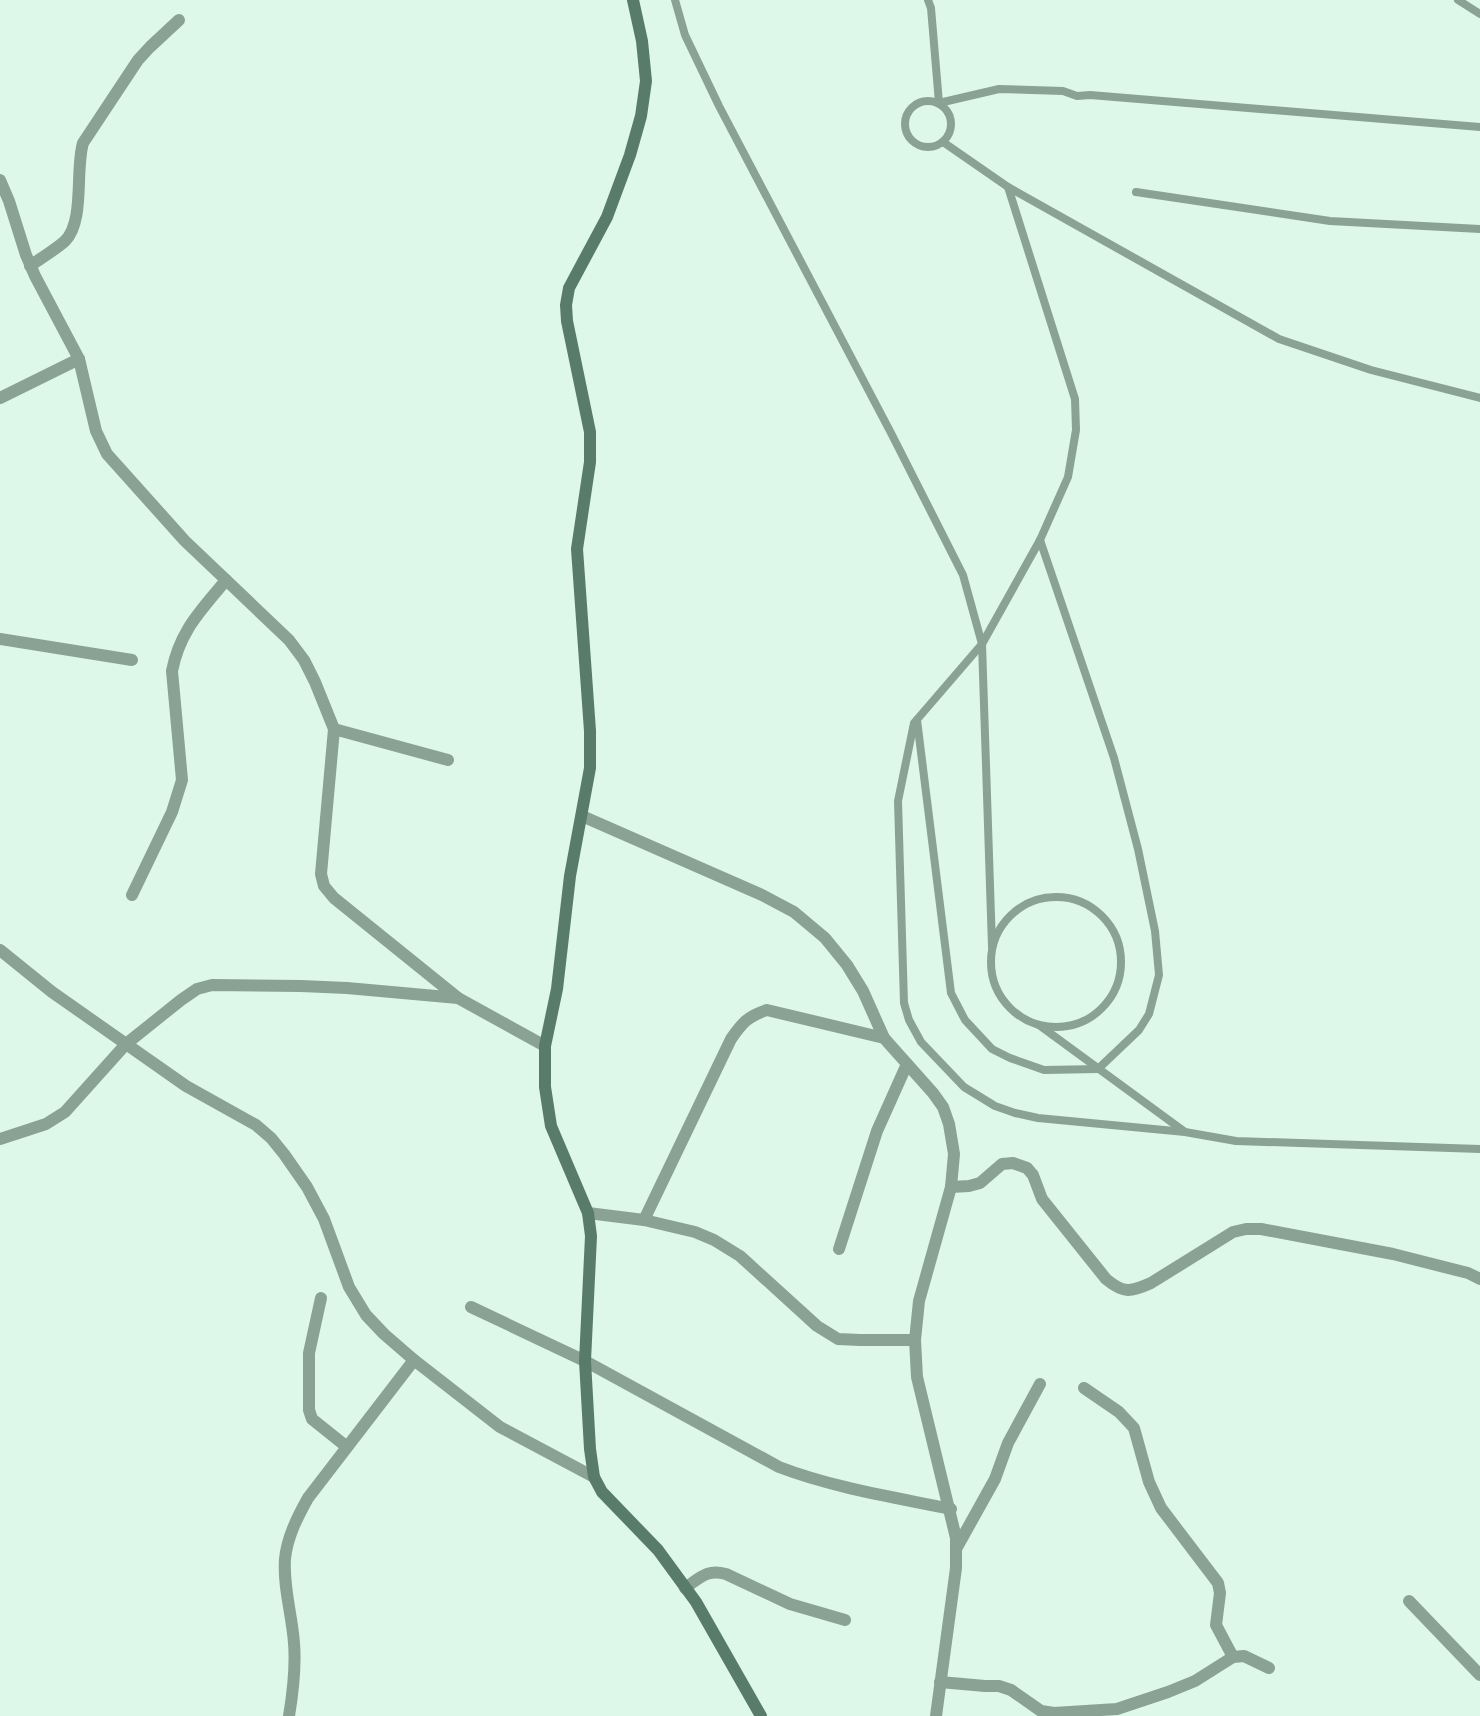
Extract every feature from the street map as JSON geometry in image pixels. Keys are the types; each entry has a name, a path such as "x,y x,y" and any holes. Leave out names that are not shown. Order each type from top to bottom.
{"street":[{"path":"633,0 642,41 646,81 641,116 630,155 607,217 569,288 566,305 566,321 590,432 590,462 576,549 590,731 590,768 570,876 557,988 546,1046 545,1087 551,1126 588,1213 591,1236 585,1361 590,1449 594,1477 602,1492 658,1550 696,1602 761,1716"},
{"path":"30,266 65,240 72,230 76,218 79,156 83,143 138,60 179,20"},
{"path":"0,180 9,201 30,266 79,359 96,431 107,454 185,541 289,640 304,660 315,682 334,730 320,874 324,886 334,898 458,998 546,1046"},
{"path":"0,398 79,359"},
{"path":"132,895 172,812 182,780 172,671 176,654 187,630 226,580"},
{"path":"0,639 132,660"},
{"path":"334,730 448,760"},
{"path":"582,816 762,895 794,912 825,938 847,965 863,991 884,1038 943,1108 949,1124 954,1154 951,1186 919,1301 915,1340 917,1377 956,1538 956,1568 936,1716"},
{"path":"0,950 52,992 186,1086 256,1125 271,1138 307,1187 324,1219 349,1287 366,1315 384,1334 414,1360 500,1427 594,1477"},
{"path":"0,1139 46,1124 65,1112 126,1044 180,1000 197,989 212,985 348,988 458,998"},
{"path":"644,1220 731,1039 741,1024 754,1014 767,1010 884,1038"},
{"path":"839,1249 871,1147 907,1064"},
{"path":"951,1186 969,1186 980,1183 1002,1164 1014,1163 1026,1168 1033,1175 1042,1199 1106,1279 1126,1291 1138,1289 1151,1283 1233,1232 1246,1229 1261,1229 1393,1254 1480,1279"},
{"path":"588,1213 644,1220 695,1232 729,1248 817,1326 838,1339 915,1340"},
{"path":"321,1298 309,1353 309,1410 312,1419 347,1447"},
{"path":"472,1307 585,1361 780,1467 804,1477 828,1483 950,1509"},
{"path":"289,1716 295,1666 285,1558 297,1517 308,1498 414,1360"},
{"path":"956,1549 995,1479 1008,1443 1040,1384"},
{"path":"1084,1388 1119,1412 1134,1428 1149,1482 1161,1508 1218,1583 1220,1593 1216,1625 1233,1657"},
{"path":"685,1588 706,1573 716,1572 726,1574 790,1604 846,1620"},
{"path":"1409,1601 1480,1675"},
{"path":"940,1682 999,1686 1012,1690 1041,1711 1054,1713 1117,1709 1195,1681 1233,1657 1244,1656 1268,1668"}],"lane":[{"path":"675,0 685,35 719,106 891,433 963,575 982,644 992,946 991,972 1000,996 1016,1014 1039,1025 1184,1132"},
{"path":"928,0 931,8 939,103"},
{"path":"1458,0 1480,14"},
{"path":"939,103 999,90 1063,92 1077,96 1099,96 1480,128"},
{"path":"930,100 939,103 946,109 950,117 951,126 943,142 935,146 925,147 917,145 910,139 905,131 904,122 907,113 913,106 921,101 930,100"},
{"path":"943,142 1008,187 1279,340 1371,370 1480,398"},
{"path":"1008,187 1075,399 1076,430 1068,477 1040,540 982,644 914,724 898,801 904,1002 909,1020 921,1042 964,1087 995,1106 1015,1113 1038,1118 1184,1132 1236,1141 1480,1149"},
{"path":"1136,192 1330,221 1480,229"},
{"path":"917,720 951,993 965,1020 992,1049 1010,1058 1044,1070 1098,1069 1139,1030 1149,1014 1160,975 1155,932 1138,849 1114,758 1040,540"},
{"path":"992,946 1003,923 1016,911 1022,906 1047,897 1072,898 1095,909 1112,928 1120,952 1119,978 1108,1001 1089,1018 1065,1027 1039,1025"}]}
